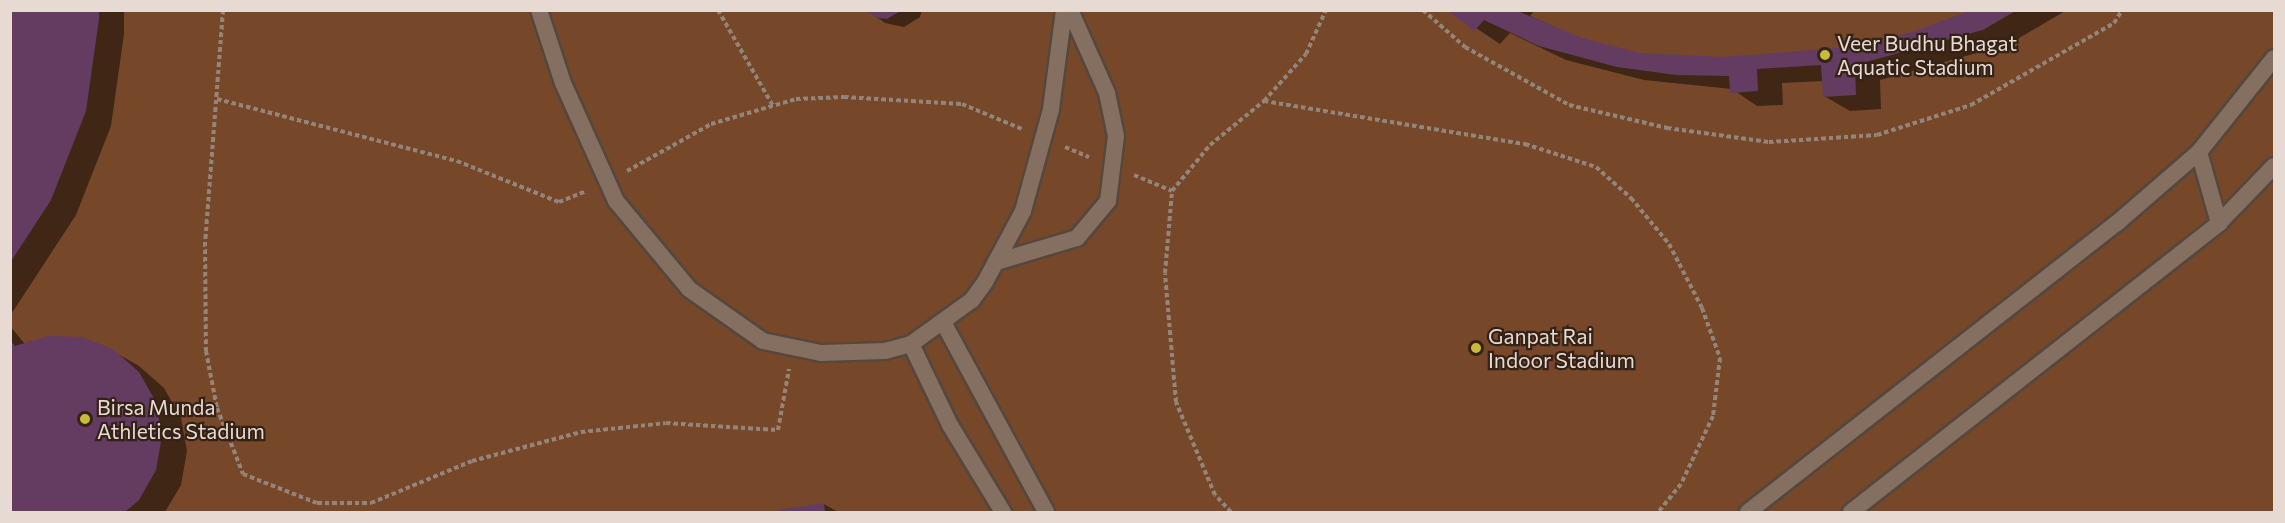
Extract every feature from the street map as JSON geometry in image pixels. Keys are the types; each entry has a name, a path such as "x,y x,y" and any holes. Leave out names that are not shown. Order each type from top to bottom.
{"street":[{"path":"539,10 563,83 616,201 689,289 763,341 821,353 885,351 911,344 972,300 996,262 1023,211 1043,138 1064,10"},
{"path":"996,262 1077,238 1108,201 1114,167 1116,136 1107,93 1070,10"},
{"path":"1748,513 2022,300 2199,152 2274,58"},
{"path":"2199,152 2219,223"},
{"path":"1851,513 2219,223 2274,166"},
{"path":"943,322 1046,513"},
{"path":"911,344 950,425 1003,513"}],"path":[{"path":"223,10 218,99 205,243 206,351 217,408 243,474 317,503 371,503 472,461 581,432 666,423 778,430 794,347"},
{"path":"718,10 773,106"},
{"path":"1231,513 1215,495 1176,402 1165,273 1172,191 1210,145 1264,101 1306,54 1326,10"},
{"path":"1422,10 1465,47 1569,105 1667,128 1770,142 1876,135 1971,105 2114,23 2122,10"},
{"path":"218,99 457,161 559,202 608,182 711,124 796,99 844,97 962,104 1172,191"},
{"path":"1264,101 1525,144 1596,167 1631,198 1669,244 1702,308 1720,358 1713,416 1681,484 1658,513"}],"shaded area":[{"path":"10,11 2274,11 2274,512 10,512"}],"building":[{"path":"10,10 99,10 99,19 86,111 51,200 10,263"},
{"path":"865,10 902,10 887,19 878,18"},
{"name":"Veer Budhu Bhagat Aquatic Stadium","path":"1447,10 1515,10 1582,38 1640,53 1723,57 1849,47 1912,32 1972,10 2017,10 1983,30 1855,65 1856,95 1823,97 1821,65 1757,69 1758,91 1730,93 1729,76 1676,75 1617,67 1539,46 1484,20 1474,31"},
{"name":"Birsa Munda Athletics Stadium","path":"48,336 82,337 113,349 139,372 156,402 162,436 156,470 139,500 125,512 10,512 10,340 15,346"},
{"path":"824,503 825,512 777,512 777,510"}],"place":[{"name":"Veer Budhu Bhagat Aquatic Stadium","path":"1825,55"},
{"name":"Ganpat Rai Indoor Stadium","path":"1476,348"},
{"name":"Birsa Munda Athletics Stadium","path":"85,419"}]}
